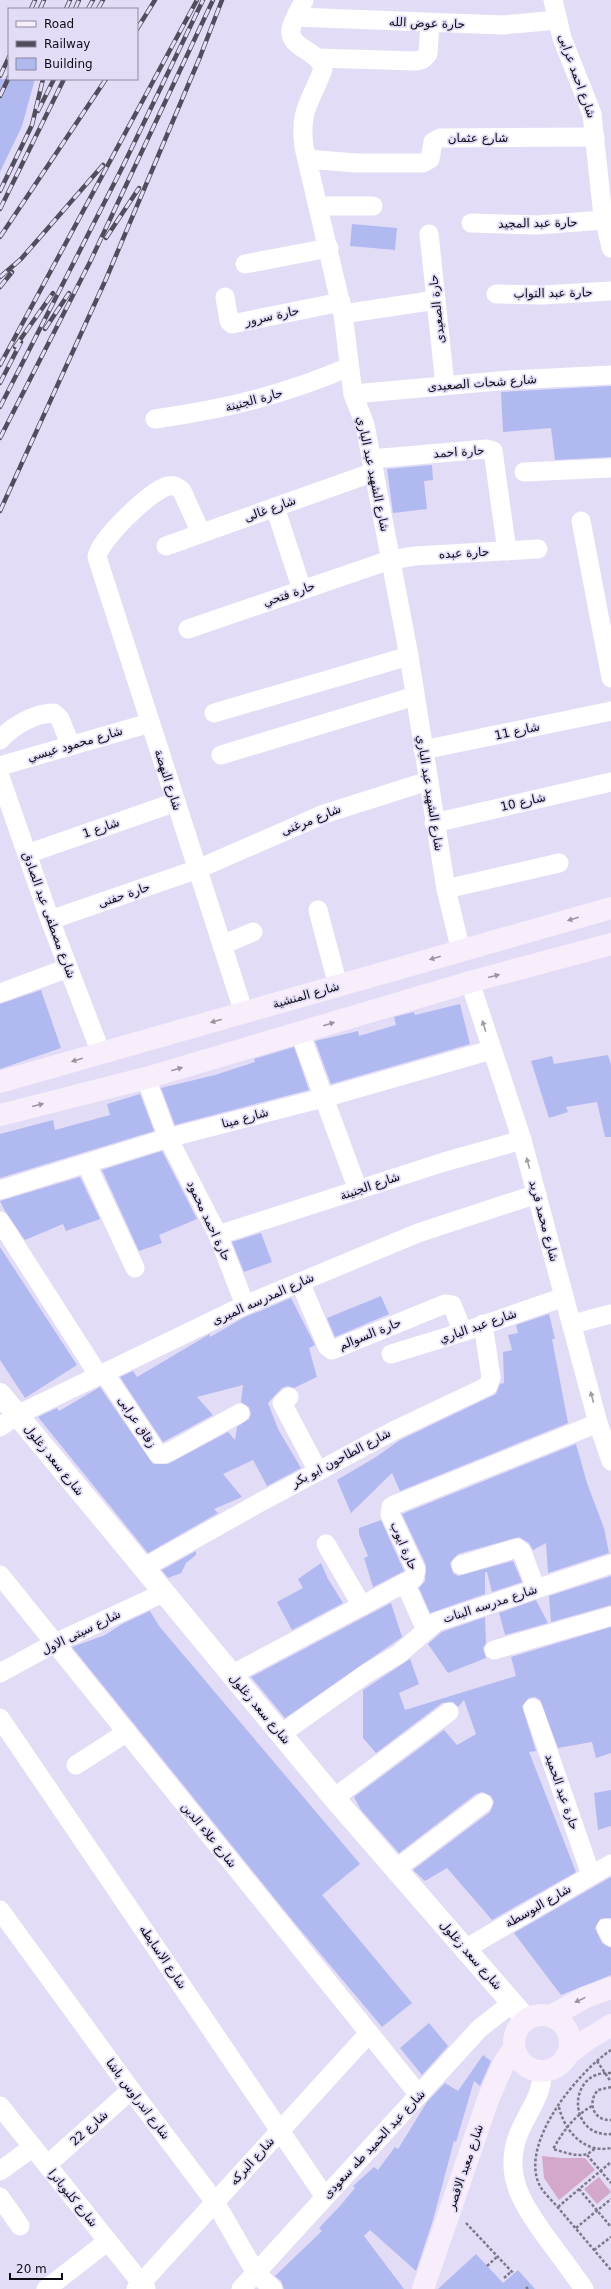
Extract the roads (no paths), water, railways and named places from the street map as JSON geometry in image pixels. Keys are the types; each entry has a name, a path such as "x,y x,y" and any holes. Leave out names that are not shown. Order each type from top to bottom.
{"main road":[{"name":"شارع المنشية","path":"0,1082 611,908"},
{"path":"0,1115 146,1078 470,982 611,944"},
{"path":"551,2016 586,1997 611,1988"},
{"path":"568,2055 570,2044 568,2032 562,2022 551,2016 538,2015 526,2019 518,2027 514,2037 514,2048 518,2057 524,2064 532,2069 542,2071 552,2069 561,2064 568,2055 585,2041 611,2025"},
{"name":"شارع معبد الاقصر","path":"423,2289 495,2079 514,2048"}],"street":[{"path":"304,0 292,29 294,41 318,58 423,59 428,54 430,23"},
{"name":"شارع احمد عرابى","path":"553,0 568,56 592,114 611,248"},
{"name":"حارة عوض الله","path":"296,18 503,25 558,20"},
{"name":"شارع الشهيد عبد الباري","path":"318,58 322,63 323,69 304,111 302,129 307,159 342,308 352,394 365,425 415,696 434,823 446,889 461,951"},
{"name":"شارع عثمان","path":"307,159 356,163 423,163 430,159 433,142 440,138 595,137"},
{"path":"319,206 373,206"},
{"name":"حارة عبد المجيد","path":"471,223 537,224 606,211"},
{"name":"حارة الصعيدى","path":"429,234 444,385"},
{"path":"246,264 329,248"},
{"name":"حارة عبد التواب","path":"496,294 551,295 611,291"},
{"name":"حارة سرور","path":"225,297 229,321 232,324 342,308"},
{"path":"342,308 436,300"},
{"name":"حارة الجنينة","path":"154,419 208,412 243,404 311,383 349,367"},
{"name":"شارع شحات الصعيدى","path":"352,394 444,385 611,375"},
{"name":"حارة احمد","path":"372,465 486,449 493,451 508,551"},
{"name":"شارع غالى","path":"166,546 275,507 372,465"},
{"path":"524,472 611,468"},
{"name":"شارع النهضة","path":"201,533 182,491 178,487 167,486 137,506 101,547 98,552 97,562 244,1013"},
{"path":"275,507 302,590"},
{"path":"581,521 611,678"},
{"name":"حارة عبده","path":"390,560 415,556 538,549"},
{"name":"حارة فتحي","path":"188,629 390,560"},
{"path":"214,713 408,656"},
{"path":"221,754 415,696"},
{"name":"شارع 11","path":"423,750 611,711"},
{"path":"0,740 16,726 32,718 54,713 60,719 71,746"},
{"name":"شارع محمود عيسي","path":"0,766 150,722"},
{"name":"شارع مصطفى عبد الصادق","path":"0,777 50,920 100,1053"},
{"name":"شارع مرغنى","path":"198,869 324,814 428,781"},
{"name":"شارع 10","path":"434,823 611,782"},
{"name":"شارع 1","path":"27,854 176,802"},
{"path":"446,889 560,863"},
{"name":"حارة حفنى","path":"50,920 198,869"},
{"path":"318,910 338,986"},
{"path":"222,945 253,932"},
{"path":"0,993 68,968"},
{"name":"شارع محمد فريد","path":"470,982 491,1050 522,1140 564,1297 573,1324 598,1423 611,1461"},
{"path":"300,1033 358,1190"},
{"name":"شارع مينا","path":"0,1190 87,1165 168,1138 323,1098 491,1050"},
{"name":"حارة احمد محمود","path":"146,1078 168,1138 218,1235 245,1306"},
{"name":"شارع الجنينة","path":"218,1235 444,1162 522,1140"},
{"path":"87,1165 134,1268"},
{"name":"شارع المدرسه الميرى","path":"9,1421 245,1306 300,1282 418,1233 537,1194"},
{"path":"0,1221 102,1375"},
{"name":"حارة السوالم","path":"300,1282 327,1346 332,1350 445,1304 452,1305 463,1332"},
{"name":"شارع عبد الباري","path":"391,1354 463,1332 564,1297"},
{"path":"573,1324 611,1314"},
{"name":"شارع الطاحون ابو بكر","path":"143,1568 395,1430 488,1386 491,1377 483,1324"},
{"name":"زقاق عرابى","path":"102,1375 158,1454 164,1454 171,1451 240,1413"},
{"name":"شارع سعد زغلول","path":"0,1394 9,1421 143,1568 334,1798 526,2019"},
{"path":"289,1397 282,1403 318,1471"},
{"name":"حارة ايوب","path":"231,1675 414,1578 416,1570 390,1514 391,1507 598,1423"},
{"path":"326,1544 362,1606"},
{"path":"461,1565 518,1548 522,1552 536,1589"},
{"name":"شارع مدرسه البنات","path":"281,1734 367,1673 399,1654 436,1622 611,1564"},
{"name":"شارع علاء الدين","path":"0,1575 419,2095"},
{"path":"405,1583 426,1630"},
{"name":"شارع سيتى الاول","path":"0,1674 55,1643 163,1593"},
{"path":"494,1650 611,1616"},
{"name":"حارة عبد الحميد","path":"533,1708 591,1875"},
{"path":"334,1798 448,1712"},
{"name":"شارع الاسايطه","path":"0,1718 325,2197"},
{"path":"76,1765 127,1732"},
{"path":"396,1869 482,1803"},
{"name":"شارع البوسطة","path":"465,1949 611,1864"},
{"name":"شارع اندراوس باشا","path":"0,1910 131,2090 215,2202 256,2273 273,2289"},
{"name":"شارع عبد الحميد طه سعودى","path":"241,2289 479,2029 512,2003"},
{"name":"شارع البركه","path":"141,2287 215,2202 369,2033"},
{"path":"542,2071 539,2094 519,2133 514,2148 514,2180 526,2209 584,2289"},
{"name":"شارع 22","path":"47,2165 131,2090"},
{"name":"شارع كليوباترا","path":"0,2106 108,2242 141,2287"},
{"path":"0,2171 32,2147"},
{"path":"0,2197 20,2226"},
{"path":"46,2289 108,2242"}],"railway":[{"path":"31,8 35,0"},
{"path":"40,8 44,0"},
{"path":"66,8 70,0"},
{"path":"75,8 79,0"},
{"path":"89,8 93,0"},
{"path":"99,8 103,0"},
{"path":"138,27 155,0"},
{"path":"0,365 197,0"},
{"path":"0,407 123,166 203,0"},
{"path":"0,438 90,262 213,0"},
{"path":"0,511 106,279 200,57 222,0"},
{"path":"0,76 8,59"},
{"path":"0,96 8,79"},
{"path":"0,191 32,125 43,80"},
{"path":"38,111 54,80"},
{"path":"0,209 64,80"},
{"path":"0,237 105,80"},
{"path":"0,277 21,259 103,165"},
{"path":"106,238 139,188"},
{"path":"0,287 12,272"},
{"path":"15,347 53,293"},
{"path":"45,329 69,293"},
{"path":"0,383 21,342"}]}
